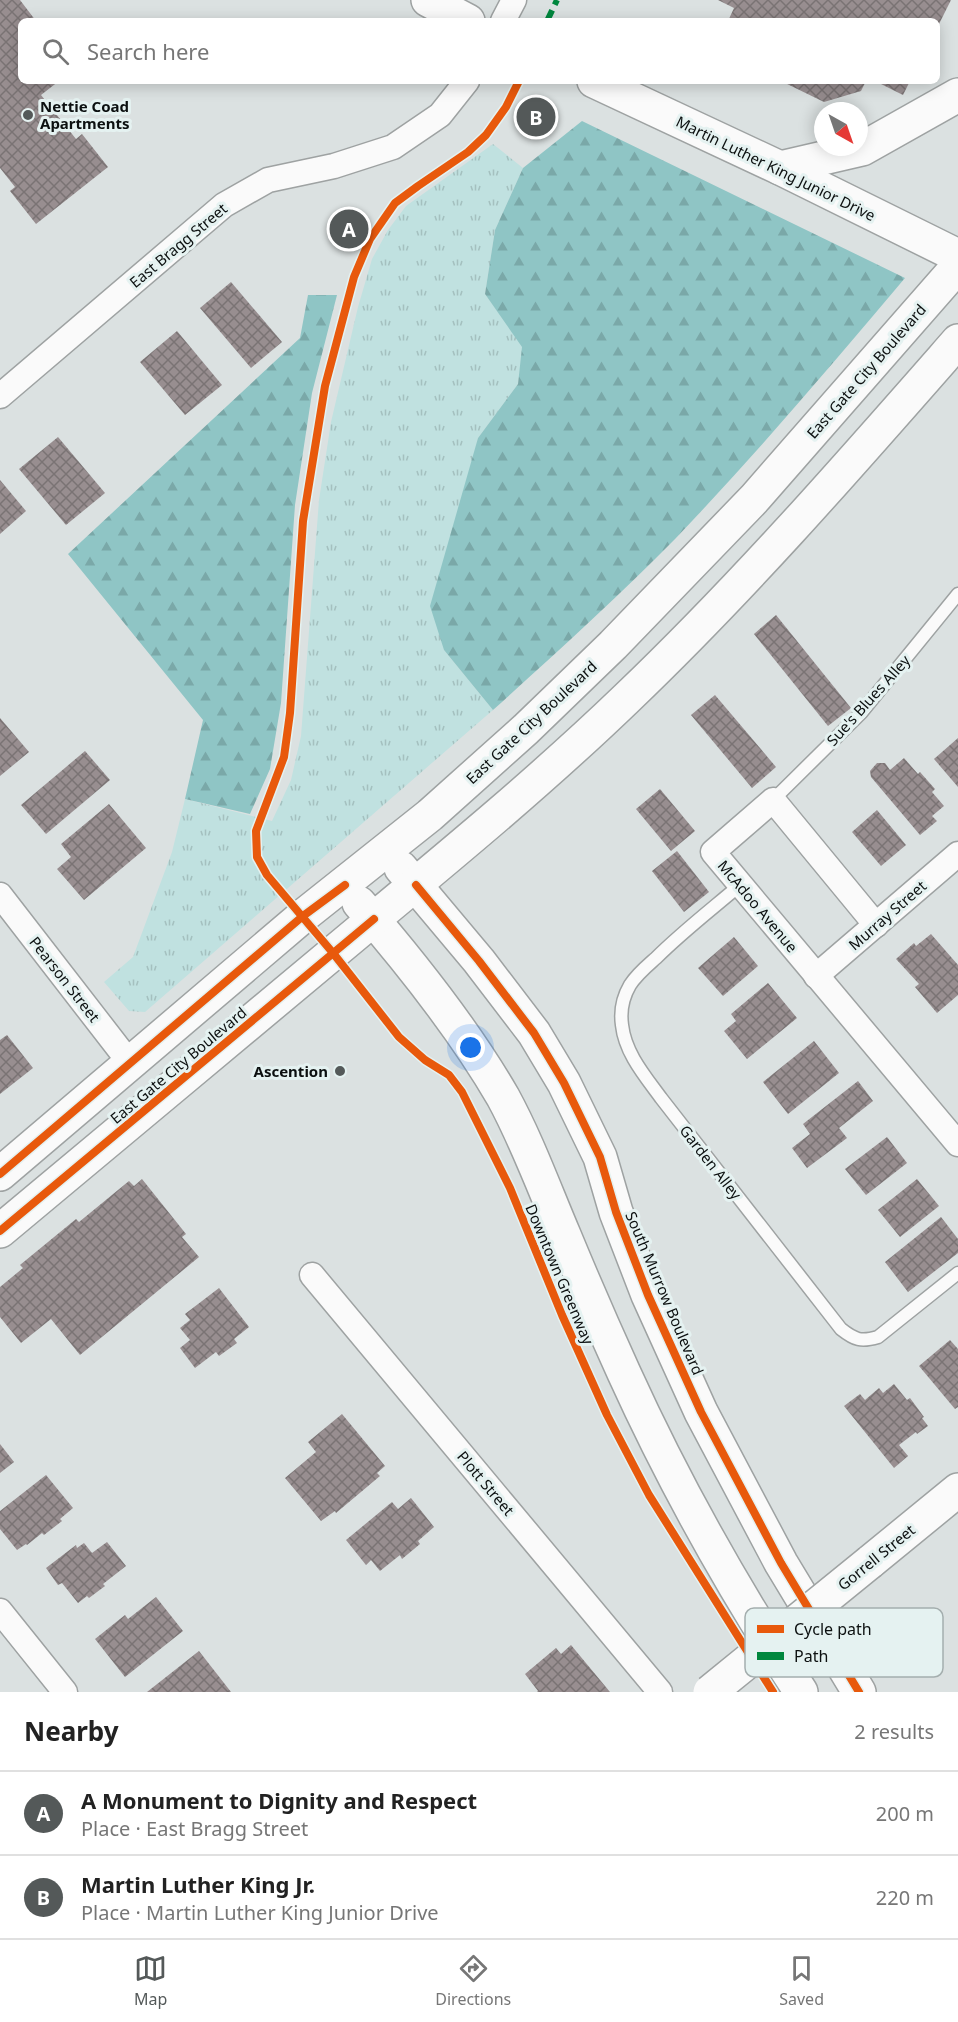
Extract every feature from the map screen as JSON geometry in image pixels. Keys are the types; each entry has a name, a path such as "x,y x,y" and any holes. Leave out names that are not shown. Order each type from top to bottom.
{"main road":[{"path":"428,0 462,18"},
{"name":"Martin Luther King Junior Drive","path":"600,84 780,168 958,256"},
{"path":"780,168 862,149 958,95"},
{"name":"East Gate City Boulevard","path":"0,1174 285,932 430,815 526,729 686,571 754,499 958,266"},
{"name":"East Gate City Boulevard","path":"0,1231 416,885 627,698 790,532 958,340"},
{"name":"South Murrow Boulevard","path":"387,851 479,961 534,1034 564,1083 600,1157 616,1212 648,1295 701,1412 781,1563 808,1608"},
{"path":"345,885 435,996 502,1096 527,1144 625,1376 667,1460 748,1608"},
{"name":"Gorrell Street","path":"813,1608 958,1490"},
{"name":"Gorrell Street","path":"710,1692 745,1664"},
{"path":"792,1677 801,1692"},
{"name":"South Murrow Boulevard","path":"850,1677 859,1692"}],"street":[{"path":"505,18 514,0"},
{"name":"East Bragg Street","path":"0,396 224,205 268,180 334,166 393,147 440,116 465,84"},
{"path":"774,800 876,925"},
{"name":"McAdoo Avenue","path":"774,800 714,852 958,1144"},
{"name":"Murray Street","path":"816,976 958,854"},
{"name":"Pearson Street","path":"0,895 130,1063"},
{"name":"Plott Street","path":"312,1275 660,1692"},
{"path":"0,1611 65,1692"}],"lane":[{"name":"Sue's Blues Alley","path":"774,800 861,713 958,594"},
{"name":"Garden Alley","path":"740,885 666,948 630,985 622,1004 621,1025 634,1060 841,1329 854,1339 867,1341 878,1337 958,1273"}],"green space":[{"path":"582,121 905,278 793,410 676,538 609,604 493,710 444,650 430,606 478,438 518,384 522,347 485,294 495,230 523,168"},
{"path":"493,144 523,168 495,230 485,294 523,347 518,384 478,438 444,650 493,710 145,1012 129,1011 104,982 133,957 172,852 185,799 272,821 291,780 301,736 319,500 331,422 358,307 372,259 388,230 406,206"},
{"path":"308,295 337,295 312,393 295,505 281,703 270,769 250,814 185,799 203,720 68,554 300,338"}],"building":[{"name":"Nettie Coad Apartments","path":"0,0 20,0 34,18 18,18 18,84 55,84 41,95 76,139 82,134 108,167 36,224 10,191 15,187 0,168"},
{"path":"718,0 951,0 940,22 940,18 729,18 734,8"},
{"path":"787,84 864,84 861,91 824,102"},
{"path":"881,84 908,84 903,95"},
{"path":"231,282 282,342 251,368 200,308"},
{"path":"177,331 222,385 185,415 140,362"},
{"path":"58,437 105,493 66,525 19,469"},
{"path":"0,480 26,511 0,534"},
{"path":"776,615 851,708 828,726 754,634"},
{"path":"715,695 776,767 752,788 691,715"},
{"path":"0,718 29,752 0,776"},
{"path":"958,738 958,787 934,759"},
{"path":"85,751 110,780 46,834 21,805"},
{"path":"904,758 935,789 932,792 944,806 932,816 937,821 920,835 871,777 870,771 877,763 885,763 890,770"},
{"path":"660,789 695,831 671,851 636,809"},
{"path":"109,804 146,848 84,900 57,869 71,857 61,844"},
{"path":"877,810 906,845 881,866 852,832"},
{"path":"677,851 709,892 684,912 652,871"},
{"path":"931,934 958,965 958,995 937,1013 915,987 919,984 896,959 914,943 916,946"},
{"path":"734,937 758,966 723,996 698,968"},
{"path":"768,983 797,1018 747,1059 724,1031 736,1021 731,1014"},
{"path":"7,1035 33,1068 0,1094 0,1040"},
{"path":"814,1041 839,1073 788,1114 763,1082"},
{"path":"858,1081 873,1101 839,1128 847,1138 807,1168 792,1148 810,1134 803,1124"},
{"path":"887,1137 907,1163 866,1195 845,1169"},
{"path":"142,1179 186,1234 182,1237 199,1257 80,1355 51,1319 21,1343 0,1317 0,1287 23,1268 20,1265 76,1219 79,1222 129,1181 134,1186"},
{"path":"917,1179 939,1206 900,1237 878,1210"},
{"path":"941,1217 958,1239 958,1253 908,1292 885,1262"},
{"path":"219,1288 249,1327 234,1339 237,1343 219,1356 216,1352 195,1368 180,1348 190,1340 180,1328 190,1320 185,1314"},
{"path":"950,1340 958,1349 958,1407 955,1409 919,1366"},
{"path":"894,1384 907,1400 910,1398 928,1426 899,1445 908,1456 894,1468 844,1406 860,1394 865,1400 879,1388 883,1393"},
{"path":"342,1414 385,1466 377,1473 380,1476 336,1513 335,1511 321,1521 285,1478 316,1452 308,1442"},
{"path":"0,1444 14,1462 0,1473"},
{"path":"46,1475 73,1508 60,1519 62,1521 44,1535 42,1533 17,1550 0,1529 0,1511"},
{"path":"411,1498 434,1527 418,1541 420,1544 402,1559 400,1555 380,1571 371,1560 366,1565 346,1540 392,1502 398,1509"},
{"path":"107,1542 126,1566 103,1584 105,1586 78,1603 62,1583 58,1585 46,1568 76,1545 77,1548 84,1543 92,1553"},
{"path":"156,1597 183,1631 125,1677 95,1639 125,1615 128,1619"},
{"path":"571,1645 610,1692 537,1692 525,1674 556,1648 561,1654"},
{"path":"199,1651 231,1692 147,1692"}],"marked path":[{"path":"548,18 557,0"}],"cycle path":[{"name":"Downtown Greenway","path":"518,84 506,107 486,135 468,152 395,203 370,239 354,277 325,386 303,521 290,713 284,757 256,831 257,857 267,875 333,953 399,1037 425,1060 449,1075 462,1092 510,1188 562,1315 607,1415 649,1495 745,1648"},
{"path":"0,1174 303,916 345,885"},
{"path":"416,885 479,961 534,1033 564,1083 600,1157 616,1212 648,1295 701,1412 781,1563 808,1608"},
{"path":"0,1231 374,919"},
{"name":"Downtown Greenway","path":"764,1677 773,1692"},
{"path":"850,1677 859,1692"}],"place":[{"name":"Nettie Coad Apartments","path":"28,115"},
{"name":"Martin Luther King Jr.","path":"536,117"},
{"name":"A Monument to Dignity and Respect","path":"349,229"},
{"name":"Ascention","path":"340,1071"}]}
